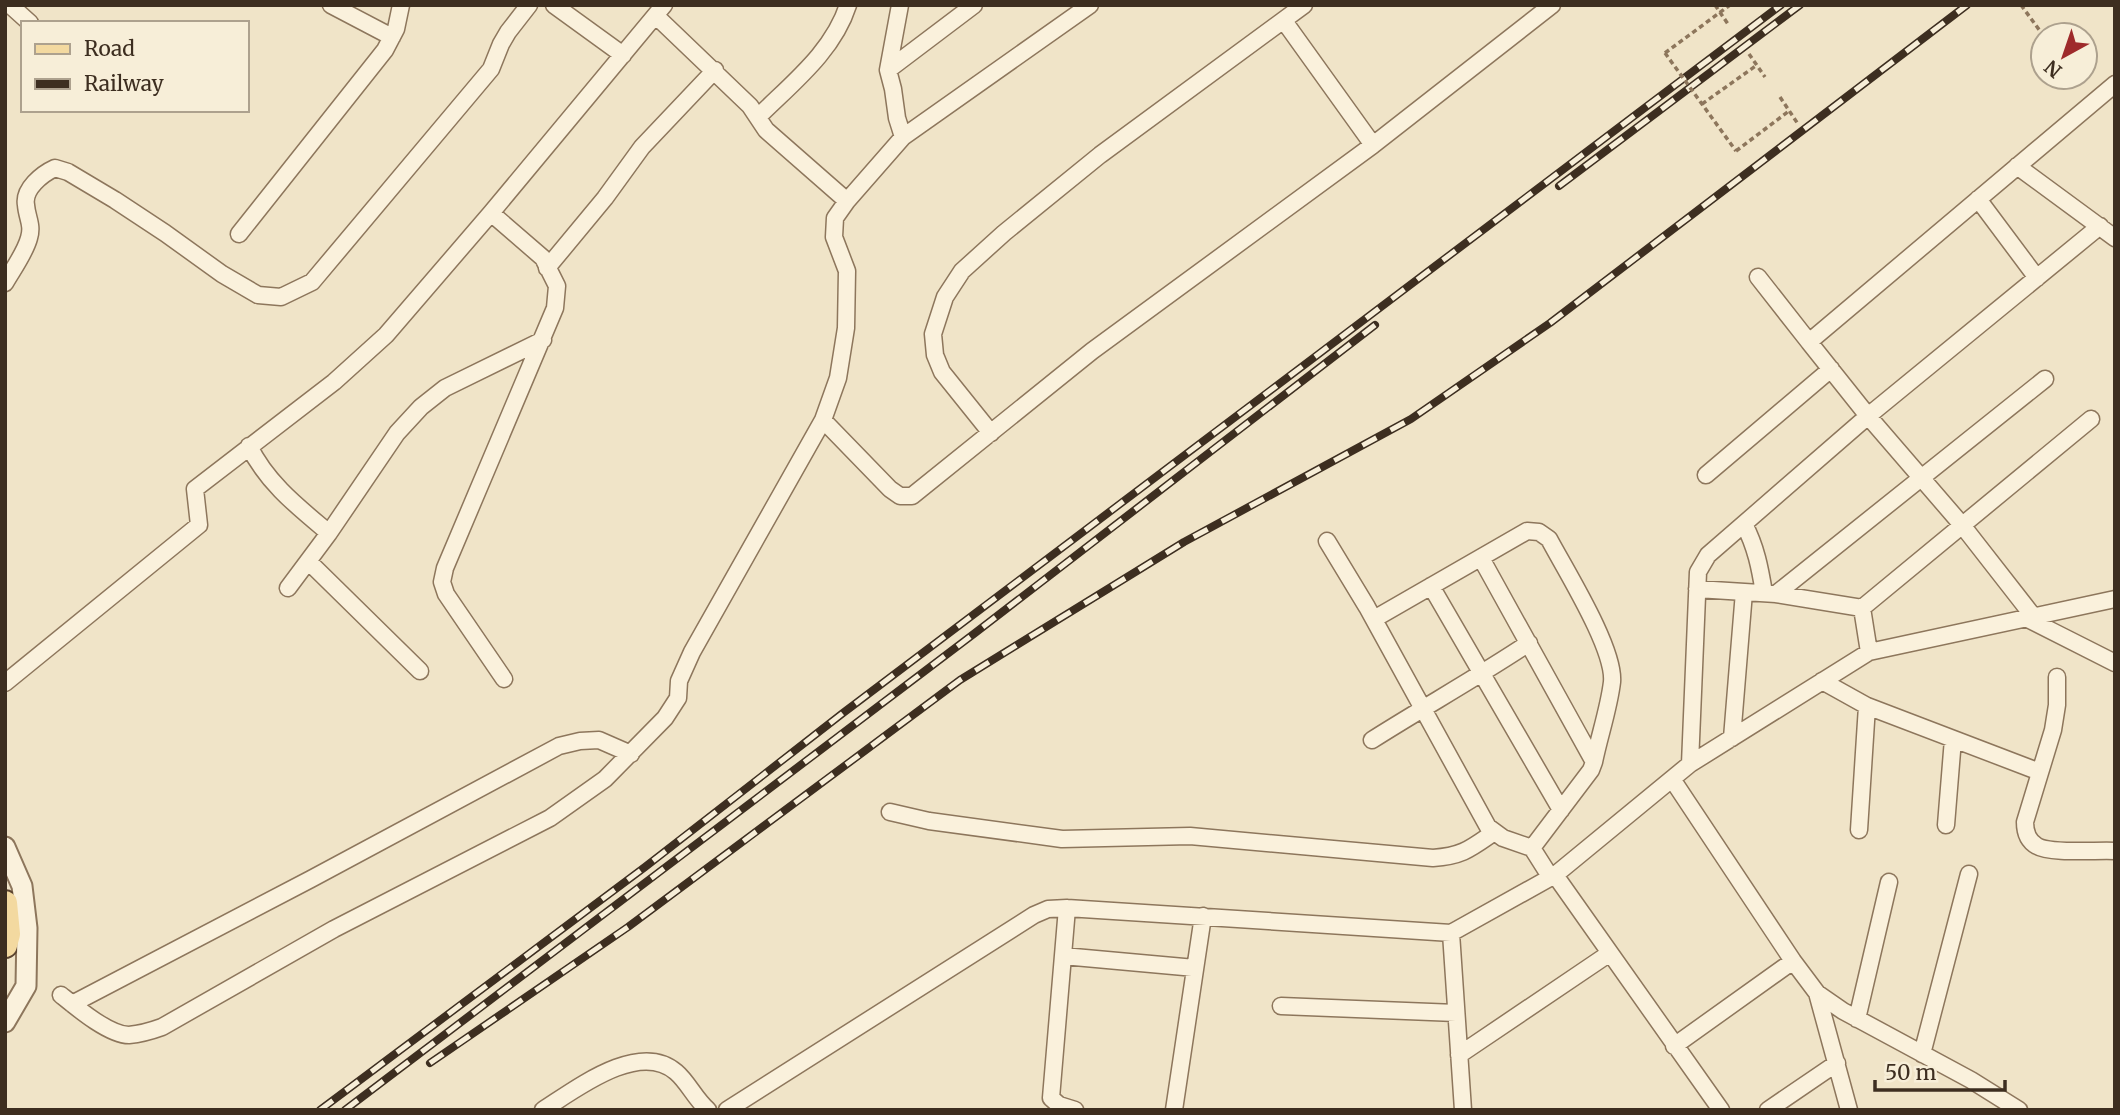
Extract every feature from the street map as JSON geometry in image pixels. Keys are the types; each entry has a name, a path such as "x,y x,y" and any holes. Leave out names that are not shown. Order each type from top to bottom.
{"main road":[{"path":"5,903 8,934 5,945"}],"street":[{"path":"10,5 28,21"},
{"path":"331,5 392,37"},
{"path":"240,233 385,50 396,29 401,5"},
{"path":"5,283 29,240 32,226 25,202 29,190 43,173 55,168 68,172 115,200 222,274 258,295 281,297 312,282 491,69 508,32 529,5"},
{"path":"554,5 623,55"},
{"path":"758,117 829,45 848,5"},
{"path":"900,5 888,70 903,137"},
{"path":"888,70 974,5"},
{"path":"631,754 599,740 559,746 323,873 67,1000 93,1021 126,1035 162,1027 334,929 550,818 606,779 631,754 665,718 678,698 679,681 692,652 823,420 838,378 846,328 846,271 834,237 835,218 903,137 1090,5"},
{"path":"991,433 942,372 935,355 933,334 937,321 945,297 962,271 1100,155 1304,5"},
{"path":"823,420 890,489 900,495 912,496 1092,351 1373,145 1552,5"},
{"path":"5,682 199,525 195,489 334,382 386,335 660,10 750,106 766,130 847,201"},
{"path":"1284,21 1373,145"},
{"path":"547,268 642,147 715,70"},
{"path":"1809,342 2115,84"},
{"path":"2017,166 2115,238"},
{"path":"1978,199 2037,278"},
{"path":"491,213 543,258 557,286 555,308 444,568 442,582 446,594 504,679"},
{"path":"1690,764 1698,572 1708,555 1868,416 2100,226"},
{"path":"1758,277 1868,416 1962,525 2029,617 2115,663"},
{"path":"288,588 397,433 421,407 445,388 542,340"},
{"path":"1706,475 1831,369"},
{"path":"1770,594 2045,379"},
{"path":"1697,589 1770,594 1862,608 2091,419"},
{"path":"249,446 267,477 329,533"},
{"path":"1744,524 1753,541 1770,594"},
{"path":"1374,619 1527,531 1539,532 1549,539 1602,640 1610,661 1612,682 1591,770 1532,848"},
{"path":"1327,541 1374,619 1488,827 1493,833 1532,848 1721,1110"},
{"path":"1481,558 1594,762"},
{"path":"308,561 420,671"},
{"path":"1431,586 1561,810"},
{"path":"1732,738 1744,592"},
{"path":"727,1110 1034,915 1048,909 1203,916 1451,933 1553,877 1690,764 1869,652 2115,599"},
{"path":"1862,608 1869,652"},
{"path":"1372,740 1483,674 1529,643"},
{"path":"2057,677 2057,705 2053,730 2025,822 2025,832 2036,846 2049,850 2115,851"},
{"path":"1822,681 1867,706 2040,772"},
{"path":"1859,830 1867,706"},
{"path":"1946,825 1952,738"},
{"path":"1672,779 1817,993 1857,1019 2019,1110"},
{"path":"890,812 929,821 1062,839 1190,836 1433,858 1452,857 1465,852 1493,833"},
{"path":"5,847 22,886 27,928 26,986 5,1022"},
{"path":"1922,1054 1969,874"},
{"path":"1857,1019 1889,883"},
{"path":"1067,908 1051,1098 1059,1105 1075,1110"},
{"path":"1174,1110 1203,916"},
{"path":"1451,933 1463,1110"},
{"path":"1459,1055 1609,953"},
{"path":"1063,956 1195,968"},
{"path":"1674,1046 1793,961"},
{"path":"1817,993 1849,1110"},
{"path":"1280,1006 1457,1013"},
{"path":"544,1110 602,1073 650,1060 676,1071 708,1110"},
{"path":"1768,1110 1837,1063"}],"path":[{"path":"1715,5 1728,24"},
{"path":"1730,5 1665,53 1736,151 1789,111"},
{"path":"2021,5 2033,21"},
{"path":"1749,54 1765,77"},
{"path":"1702,104 1757,65"},
{"path":"1780,97 1798,124"}],"railway":[{"path":"320,1110 645,867 843,713 1781,5"},
{"path":"1559,186 1800,5"},
{"path":"430,1063 628,927 960,680 1184,542 1411,419 1550,323 1967,5"},
{"path":"345,1110 975,633 1375,325"}]}
